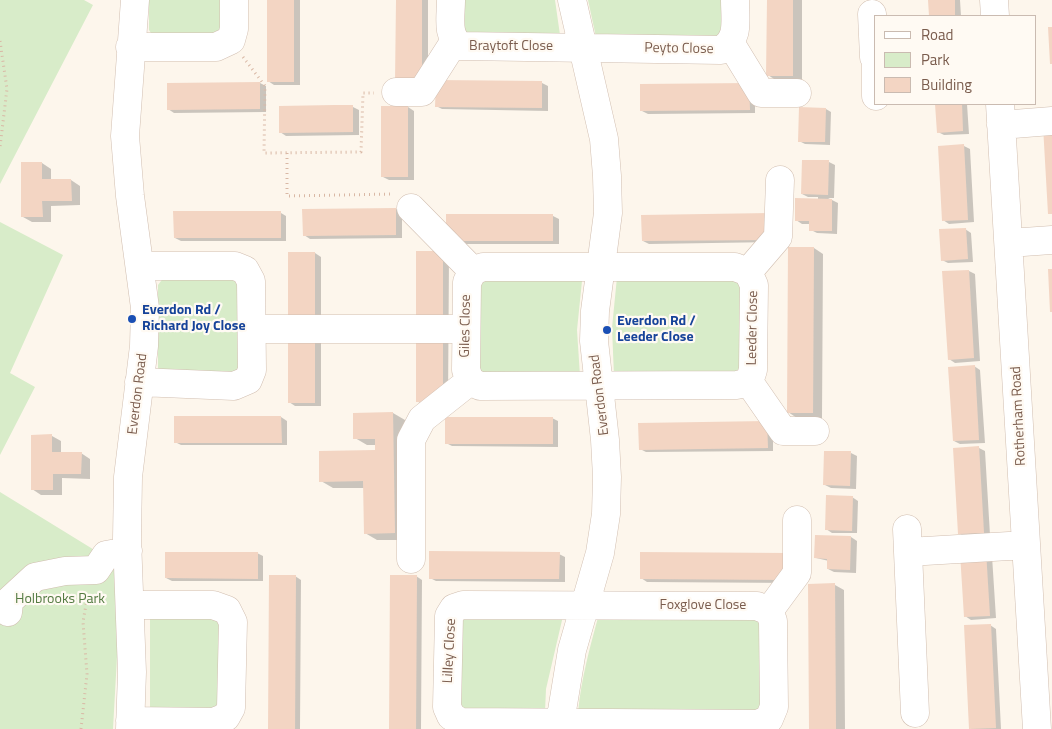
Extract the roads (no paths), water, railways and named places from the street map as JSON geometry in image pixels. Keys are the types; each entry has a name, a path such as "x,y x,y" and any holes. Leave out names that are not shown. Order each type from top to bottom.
{"street":[{"name":"Everdon Road","path":"130,725 128,477 144,346 145,308 130,196 125,136 130,47 135,0"},
{"path":"130,47 216,47 231,40 234,29 234,0"},
{"name":"Braytoft Close","path":"451,0 451,34 454,42 461,46 581,48"},
{"name":"Everdon Road","path":"559,726 572,650 600,553 606,514 605,440 598,385 594,318 608,213 606,167 602,131 581,48 572,0"},
{"name":"Peyto Close","path":"581,48 721,50 731,44 734,37 735,0"},
{"path":"994,0 995,15"},
{"path":"872,14 874,43"},
{"path":"396,92 422,92 454,42"},
{"path":"731,44 761,93 797,93"},
{"path":"1000,114 1052,121"},
{"name":"Rotherham Road","path":"1000,114 1037,729"},
{"path":"748,272 778,237 780,180"},
{"path":"410,208 473,271 483,268 601,269"},
{"path":"1009,243 1052,240"},
{"path":"139,382 234,386 248,380 252,370 251,281 245,270 235,266 140,266"},
{"name":"Leeder Close","path":"598,385 737,385 749,382 753,370 754,285 748,272 735,267 601,269"},
{"name":"Giles Close","path":"470,381 466,370 467,282 473,271"},
{"path":"252,329 466,329"},
{"path":"411,559 411,440 422,420 470,381 480,386 598,385"},
{"path":"749,382 783,431 815,431"},
{"path":"559,726 774,724 773,621 768,611 797,572 797,520"},
{"path":"915,713 907,540 1026,545"},
{"path":"8,612 9,601 35,577 65,571 96,570 106,555 128,551"},
{"path":"130,605 214,605 227,610 233,622 231,708 226,717 214,722 130,725"},
{"name":"Lilley Close","path":"559,726 460,722 451,716 447,707 449,616 454,608 463,605 586,606"},
{"name":"Foxglove Close","path":"586,606 757,606 768,611"}],"place":[{"name":"Everdon Rd / Richard Joy Close","path":"132,319"},
{"name":"Everdon Rd / Leeder Close","path":"607,330"}],"park label":[{"name":"Holbrooks Park","path":"60,600"}]}
